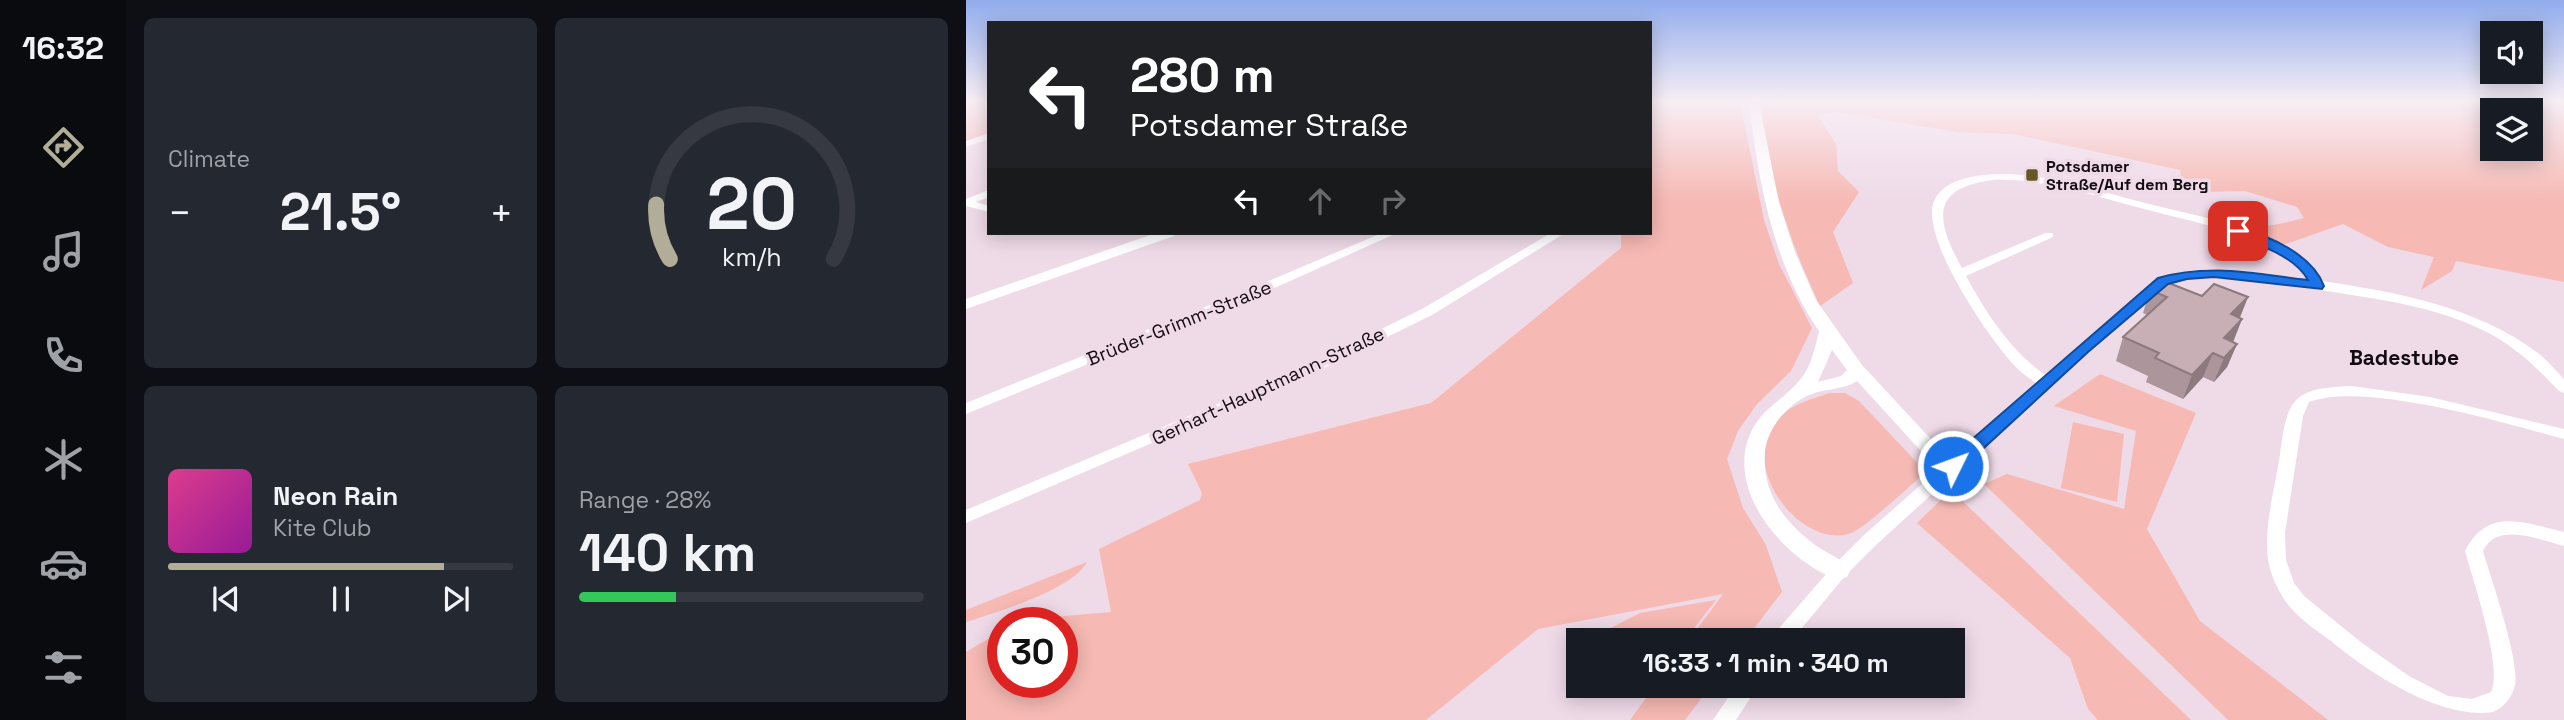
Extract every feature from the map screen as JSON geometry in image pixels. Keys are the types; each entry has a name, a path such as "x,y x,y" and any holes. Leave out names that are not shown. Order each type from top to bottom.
{"main road":[{"path":"1758,136 1781,239 1808,300 1826,331 1895,413 1958,479"},
{"path":"966,303 1163,235"},
{"path":"1826,331 1823,355 1813,375 1799,392 1782,404 1758,435 1754,472 1758,494 1786,534 1811,555 1839,571"},
{"path":"1813,375 1827,370 1859,370"},
{"path":"1799,392 1847,380 1859,370"}],"street":[{"path":"966,144 987,137"},
{"path":"2045,383 2020,363 1985,320 1959,274 1938,225 1939,202 1950,190 1961,184 1986,177 2010,176 2045,180 2238,231 2287,253 2305,266 2314,276 2317,286"},
{"path":"966,203 987,194"},
{"path":"966,203 987,208"},
{"name":"Brüder-Grimm-Straße","path":"966,408 1223,305 1386,235"},
{"name":"Gerhart-Hauptmann-Straße","path":"966,517 1305,372 1427,312 1556,235"},
{"path":"1959,274 2049,235"},
{"path":"1791,628 1839,571 1919,496 2163,281 2173,277 2237,274 2418,304 2462,318 2504,337 2532,355 2564,388"},
{"path":"2564,433 2438,404 2356,391 2319,392 2305,398 2298,408 2289,443 2275,548 2280,576 2297,602 2403,683 2444,704 2467,709 2483,707 2498,699 2505,684 2501,650 2474,551 2477,540 2482,534 2497,528 2564,539"},
{"path":"1724,720 1740,698"}],"shaded area":[{"path":"966,136 987,136 987,136 966,143"},
{"path":"1652,136 1747,136 1764,220 1779,264 1812,328 1791,371 1757,404 1738,431 1727,459 1743,508 1766,545 1782,592 1754,628 1698,628 1723,594 1538,629 1426,720 966,720 966,652 987,640 987,698 1078,698 1078,615 1111,612 1099,549 1200,500 1202,493 1188,464 1431,403 1621,248 1621,235 1652,235"},
{"path":"1765,136 1830,136 1836,144 1838,171 1859,192 1833,232 1853,283 1820,306 1798,256 1774,181"},
{"path":"2020,136 2480,136 2480,161 2543,161 2543,136 2564,136 2564,282 2456,261 2452,271 2421,290 2434,257 2388,247 2343,224 2280,246 2222,224 2268,226 2304,218 2297,207 2245,191 2202,192 2182,183 2180,170"},
{"path":"2100,374 2196,413 2147,529 2200,621 2328,720 2228,720 1984,484 2007,474 2124,509 2136,431 2054,406"},
{"path":"1830,393 1845,393 1859,401 1926,472 1858,529 1851,533 1832,535 1813,530 1795,517 1780,501 1770,481 1765,460 1767,438 1778,419 1795,406"},
{"path":"2073,422 2124,434 2117,502 2061,488"},
{"path":"1951,490 2191,720 2098,720 2088,709 2070,658 1917,523"},
{"path":"1087,562 1066,582 1032,599 1011,607 987,607 987,615 966,622 966,610"},
{"path":"1716,600 1694,628 1611,628 1640,613"},
{"path":"1646,698 1702,698 1685,720 1630,720"}],"building":[{"path":"2161,280 2202,296 2214,284 2248,297 2231,314 2242,319 2224,338 2237,344 2224,358 2213,353 2192,375 2155,358 2159,353 2123,337 2167,297 2150,290"}],"place":[{"name":"Potsdamer Straße/Auf dem Berg","path":"2032,175"}],"district":[{"name":"Badestube","path":"2404,357"}],"route":[{"path":"1953,466 2004,418 2163,281 2186,274 2214,273 2317,286 2314,276 2305,266 2287,253 2238,231"}]}
